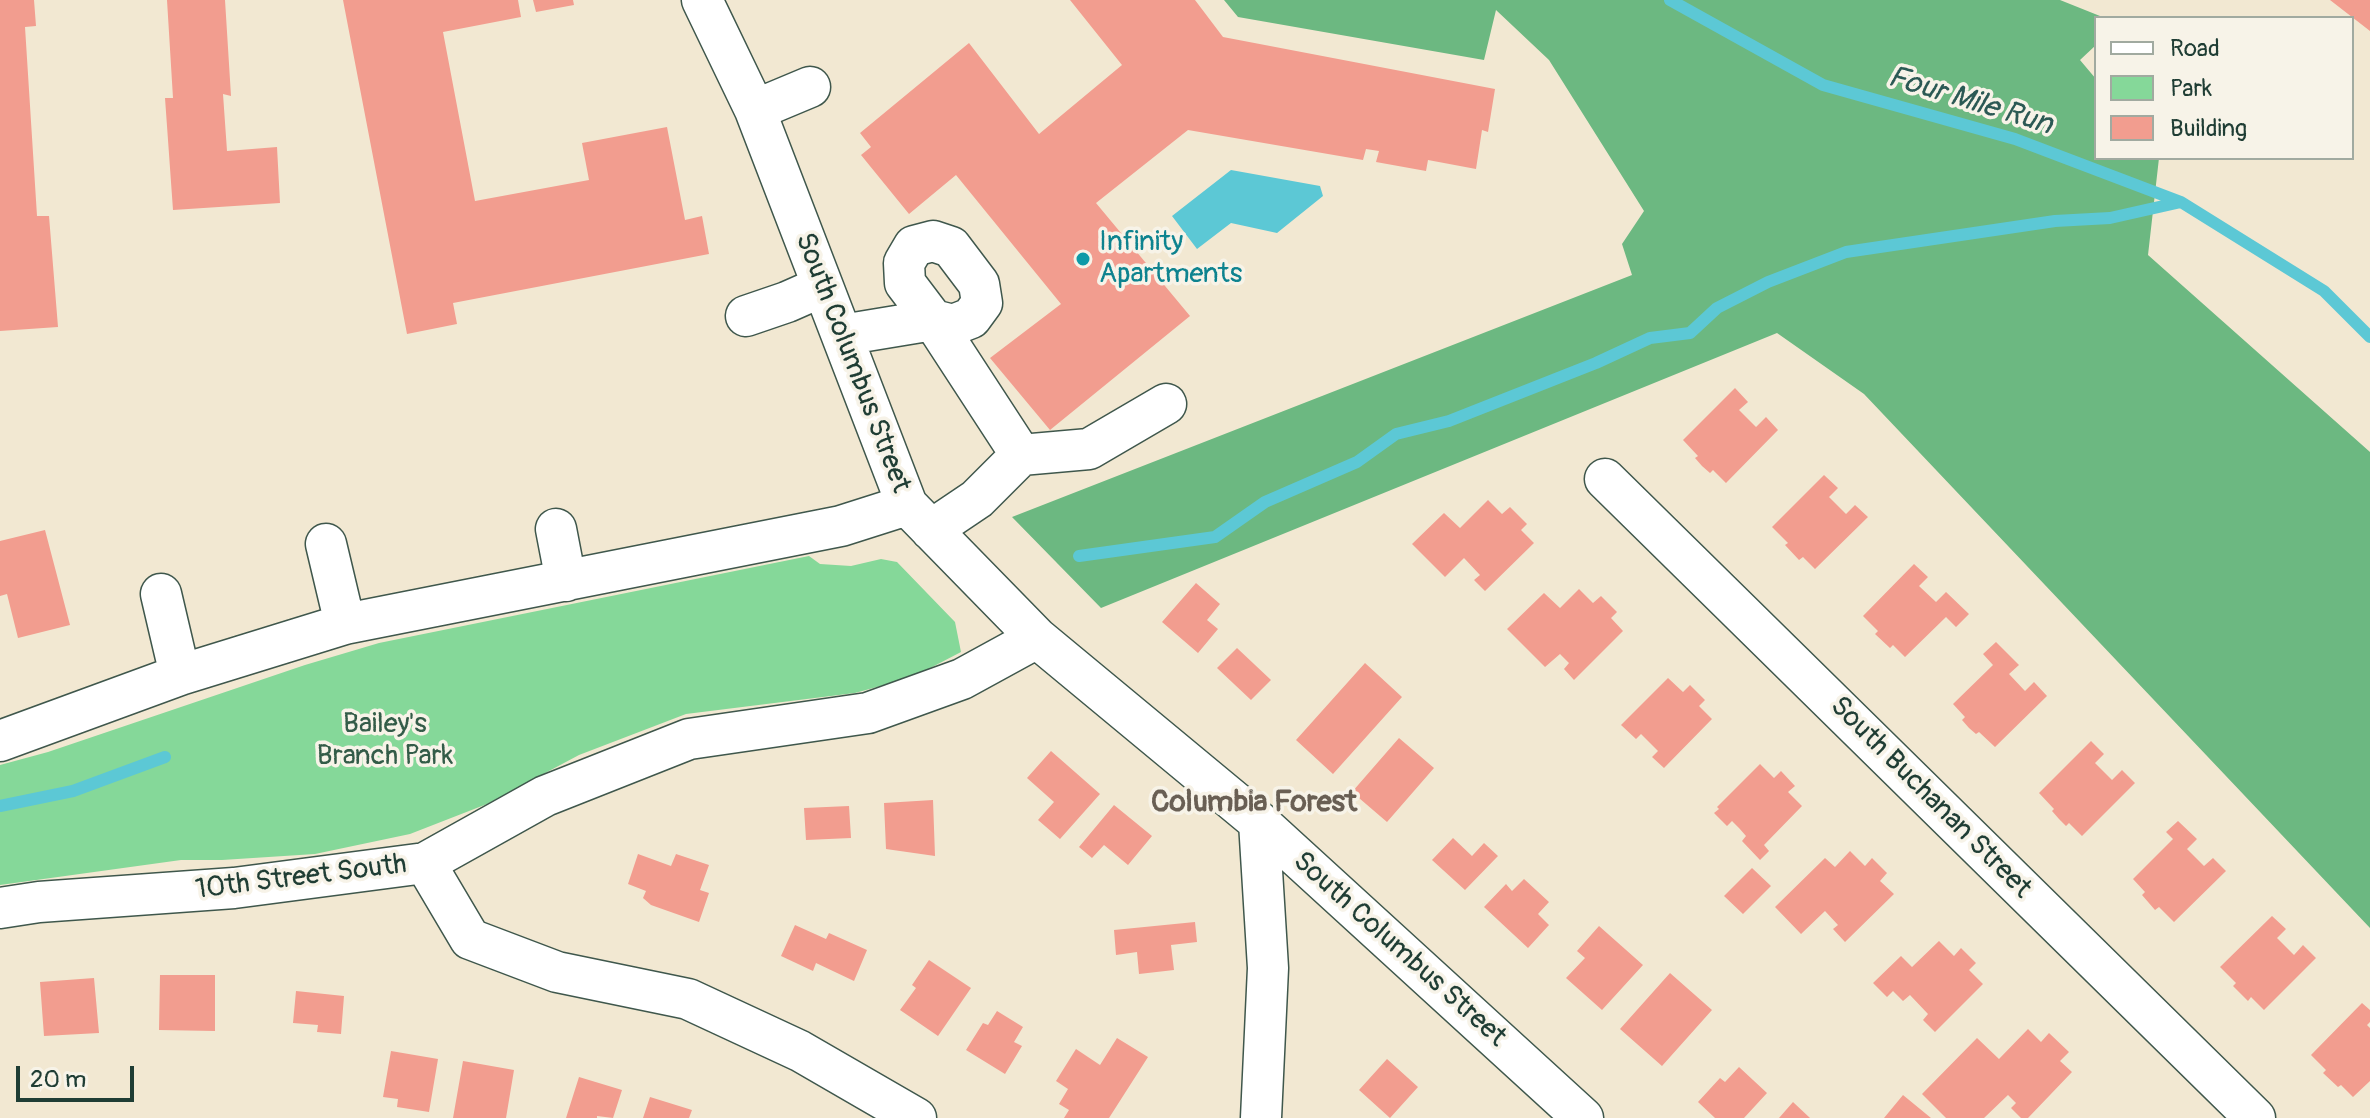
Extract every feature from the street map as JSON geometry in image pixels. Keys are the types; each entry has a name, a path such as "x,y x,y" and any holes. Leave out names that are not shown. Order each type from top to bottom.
{"street":[{"name":"South Columbus Street","path":"702,0 755,110 821,287 919,517 1037,638 1259,822 1583,1118"},
{"path":"755,110 810,87"},
{"path":"746,316 821,287"},
{"path":"842,335 933,320 1021,455"},
{"path":"0,741 180,675 345,624 841,526 919,517 977,499 1021,455 1089,449 1166,404"},
{"name":"South Buchanan Street","path":"1605,479 2255,1118"},
{"path":"556,529 566,581"},
{"path":"326,544 345,624"},
{"path":"161,594 180,675"},
{"name":"10th Street South","path":"0,908 39,902 234,888 425,863 545,796 689,739 868,713 962,679 1037,638"},
{"path":"1259,822 1268,968 1261,1118"},
{"path":"425,863 470,939 557,972 688,999 800,1051 916,1118"}],"green space":[{"path":"1224,0 2060,0 2100,16 2094,16 2094,47 2080,60 2094,77 2094,160 2159,160 2148,255 2370,452 2370,928 1864,394 1777,333 1101,608 1012,517 1632,275 1622,244 1644,211 1549,60 1496,10 1484,60 1238,17"},
{"name":"Bailey's Branch Park","path":"809,556 820,564 851,566 881,559 897,562 955,622 961,652 913,677 855,693 686,714 579,755 487,804 410,834 315,854 181,860 0,885 0,765 379,643"}],"water":[{"path":"1231,170 1320,186 1323,196 1277,233 1231,223 1197,249 1172,216"}],"building":[{"path":"0,0 34,0 36,26 25,27 37,216 49,216 58,327 0,331"},
{"path":"167,0 225,0 231,96 223,94 227,151 277,147 280,203 173,210 165,98 173,98"},
{"path":"343,0 518,0 521,17 443,32 475,201 589,180 582,143 667,127 685,220 702,216 709,254 453,303 457,324 407,334"},
{"path":"533,0 573,0 574,5 536,12"},
{"name":"Infinity Apartments","path":"1070,0 1195,0 1223,37 1495,89 1488,132 1482,130 1476,169 1428,160 1426,171 1376,162 1379,151 1366,149 1363,160 1188,130 1096,203 1190,316 1050,430 990,358 1061,304 956,175 909,214 861,155 871,147 860,133 969,43 1039,134 1122,65"},
{"path":"2330,0 2370,0 2370,31"},
{"path":"1735,388 1748,402 1739,410 1756,427 1766,417 1778,430 1726,483 1713,470 1710,473 1702,466 1695,458 1698,456 1683,440"},
{"path":"1824,475 1838,488 1829,497 1846,514 1855,505 1868,517 1815,569 1803,557 1799,560 1772,527"},
{"path":"1488,500 1502,514 1510,507 1527,524 1521,530 1534,543 1485,591 1474,580 1480,575 1464,558 1445,577 1412,544 1444,513 1460,528"},
{"path":"45,530 70,625 18,638 7,594 0,596 0,541"},
{"path":"1914,564 1928,577 1919,586 1936,602 1946,592 1969,614 1956,627 1946,617 1905,657 1875,634 1878,631 1863,616"},
{"path":"1196,583 1220,604 1207,620 1218,629 1198,653 1162,622"},
{"path":"1579,589 1593,603 1601,596 1617,612 1611,618 1623,631 1574,680 1564,669 1569,663 1560,654 1545,667 1507,629 1544,593 1560,608"},
{"path":"1996,642 2019,665 2009,674 2025,691 2034,682 2047,696 1995,747 1979,732 1976,734 1969,728 1962,720 1965,717 1953,704 1993,665 1983,654"},
{"path":"1237,648 1271,680 1251,700 1217,668"},
{"path":"1365,663 1402,697 1333,774 1296,740"},
{"path":"1668,678 1683,692 1690,685 1705,700 1699,706 1712,719 1664,768 1652,757 1658,751 1641,734 1636,739 1621,725"},
{"path":"1399,738 1434,768 1387,822 1352,792"},
{"path":"2091,741 2104,754 2095,763 2112,780 2122,770 2135,783 2082,836 2069,823 2066,826 2059,819 2039,793"},
{"path":"1051,751 1100,794 1060,839 1038,820 1054,802 1027,778"},
{"path":"1760,764 1774,778 1781,771 1795,786 1788,792 1802,806 1764,845 1769,851 1760,860 1742,841 1746,836 1739,828 1732,821 1727,826 1714,813"},
{"path":"933,800 935,856 886,849 884,803"},
{"path":"1114,805 1152,836 1128,865 1104,845 1092,858 1079,847"},
{"path":"849,806 851,838 806,840 804,808"},
{"path":"2178,821 2197,839 2187,849 2204,866 2213,858 2226,871 2174,922 2159,907 2155,910 2133,879 2173,839 2166,832"},
{"path":"1453,838 1472,856 1484,843 1498,856 1465,890 1432,860"},
{"path":"1850,851 1865,866 1872,858 1887,873 1880,881 1894,894 1845,942 1833,929 1838,925 1825,911 1801,934 1775,907 1825,858 1835,867"},
{"path":"638,854 671,866 676,854 709,865 700,890 709,893 699,922 651,905 643,898 646,891 628,884"},
{"path":"1752,868 1771,886 1743,914 1724,896"},
{"path":"1524,879 1549,902 1538,914 1549,925 1528,948 1484,907 1506,884 1512,891"},
{"path":"2272,916 2286,929 2277,938 2294,955 2303,945 2316,958 2264,1010 2251,997 2248,1001 2220,967"},
{"path":"1195,922 1197,942 1171,945 1174,970 1139,974 1137,952 1116,955 1114,930"},
{"path":"795,925 826,939 829,933 867,950 854,981 816,963 813,971 781,956"},
{"path":"1599,926 1643,965 1602,1010 1566,978 1585,958 1577,951"},
{"path":"1939,941 1954,956 1961,948 1976,963 1969,970 1983,984 1935,1032 1923,1020 1928,1014 1910,995 1903,1001 1893,991 1887,997 1873,983 1901,956 1912,967"},
{"path":"929,960 971,988 938,1036 900,1010 916,988 912,985"},
{"path":"1670,973 1712,1010 1662,1066 1620,1029"},
{"path":"160,975 215,975 215,1031 159,1030"},
{"path":"94,978 99,1033 44,1036 40,982"},
{"path":"296,991 344,996 341,1034 317,1032 318,1025 293,1023"},
{"path":"2362,1003 2370,1010 2367,1025 2370,1028 2370,1081 2353,1097 2323,1073 2326,1070 2311,1055"},
{"path":"997,1011 1023,1027 1014,1042 1022,1046 1005,1074 966,1050 983,1023 988,1025"},
{"path":"2028,1029 2041,1042 2049,1033 2069,1052 2060,1061 2072,1072 2028,1118 2021,1118 2011,1108 2016,1103 2008,1095 1984,1118 1946,1118 1922,1094 1977,1038 1999,1059"},
{"path":"1117,1038 1148,1057 1109,1118 1064,1118 1069,1110 1059,1104 1068,1089 1056,1081 1076,1049 1100,1065"},
{"path":"391,1051 438,1059 429,1112 397,1107 398,1099 383,1097"},
{"path":"1387,1059 1418,1087 1390,1118 1359,1090"},
{"path":"463,1061 514,1070 506,1118 453,1118"},
{"path":"1739,1067 1767,1093 1744,1118 1715,1118 1698,1102 1720,1078 1725,1082"},
{"path":"579,1077 622,1090 613,1118 566,1118"},
{"path":"1903,1095 1931,1118 1884,1118"},
{"path":"650,1097 692,1110 689,1118 643,1118"},
{"path":"1793,1102 1810,1118 1779,1118"}],"waterway":[{"name":"Four Mile Run","path":"1670,0 1823,85 2015,139 2181,202 2324,291 2370,337"},
{"path":"1079,556 1215,537 1265,502 1357,462 1396,434 1449,421 1596,363 1650,338 1690,333 1717,308 1768,282 1846,252 2055,221 2110,218 2181,202"},
{"path":"0,806 73,791 165,757"}],"place":[{"name":"Infinity Apartments","path":"1083,259"}],"district":[{"name":"Columbia Forest","path":"1254,803"}]}
